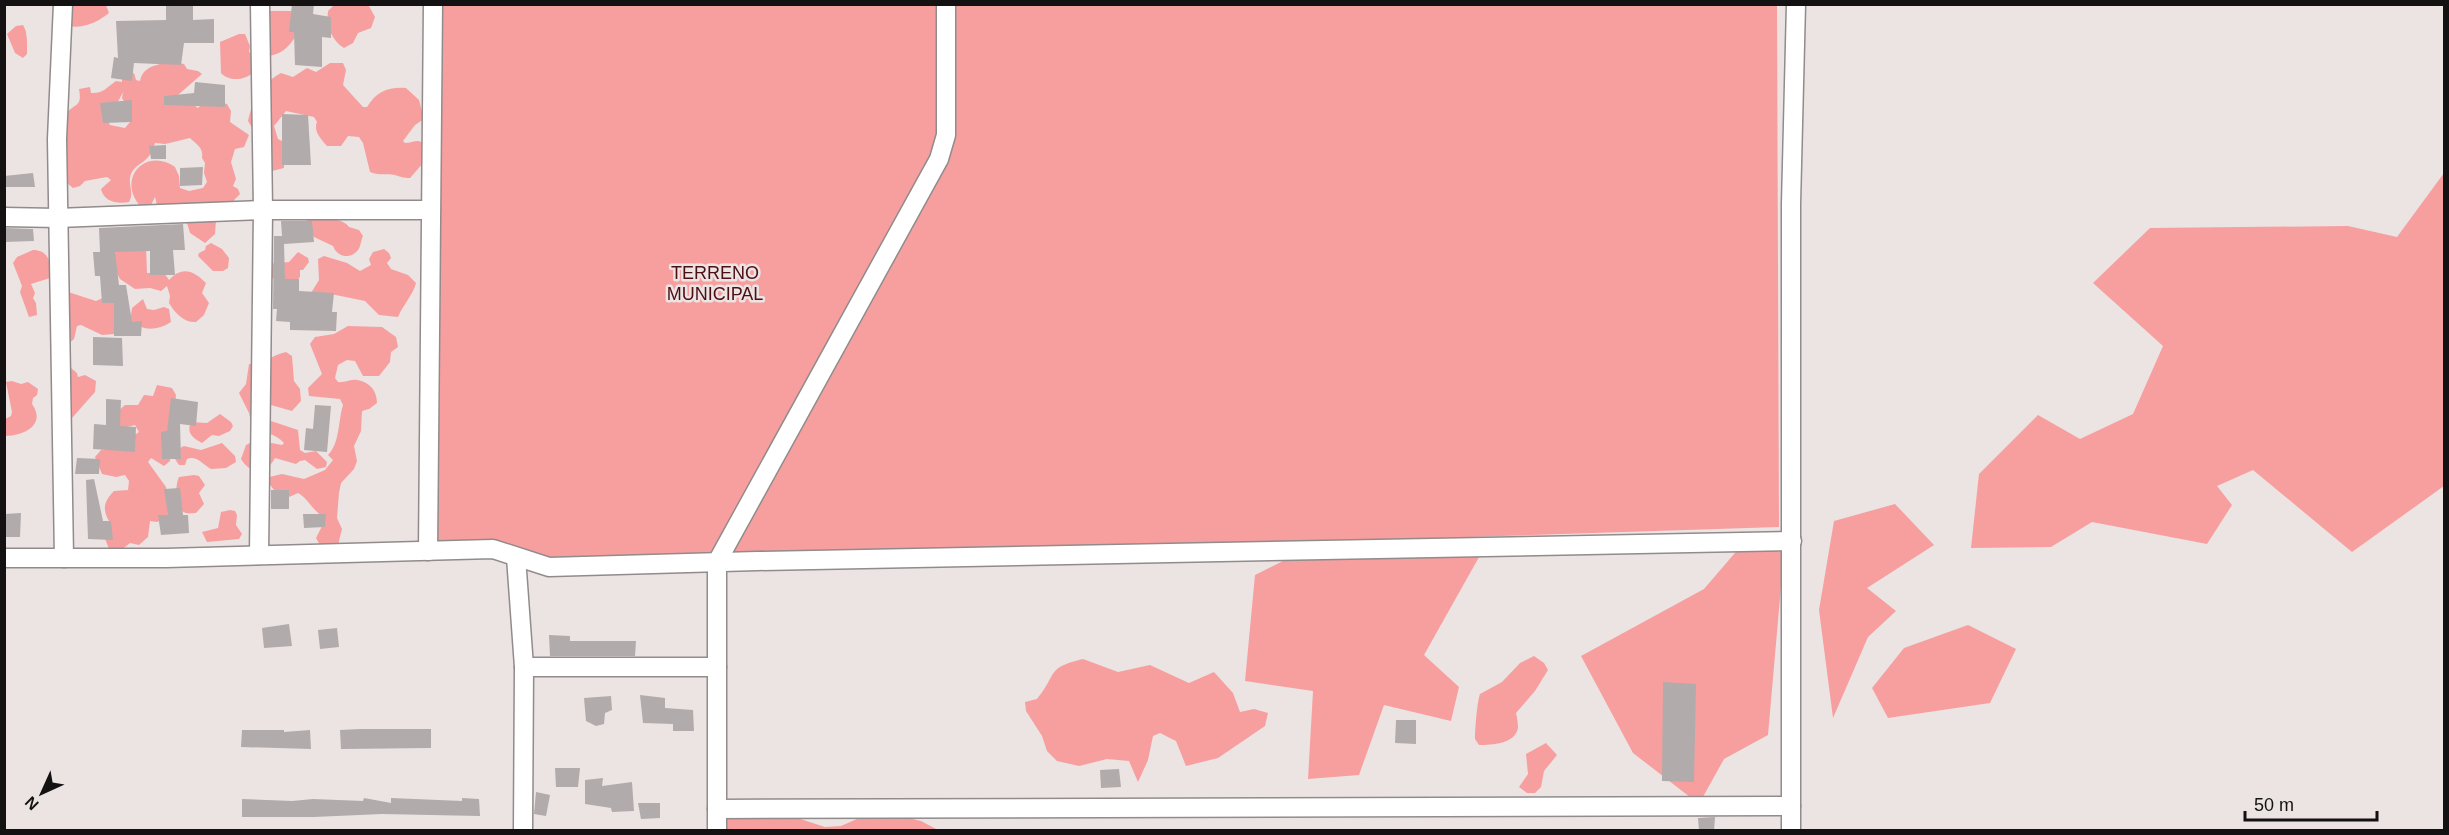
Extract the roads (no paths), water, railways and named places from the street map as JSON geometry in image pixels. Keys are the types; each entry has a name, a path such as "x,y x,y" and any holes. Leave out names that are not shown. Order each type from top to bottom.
{"street":[{"path":"63,4 57,139 64,558"},
{"path":"260,4 263,210 260,555"},
{"path":"428,551 432,4"},
{"path":"717,831 717,562 939,159 946,135 946,4"},
{"path":"1791,831 1791,204 1796,4"},
{"path":"4,217 58,218 263,210 431,210"},
{"path":"4,558 493,549 549,567 1792,541"},
{"path":"516,557 524,667 523,831"},
{"path":"524,667 717,667"},
{"path":"717,809 1791,806"}],"park label":[{"name":"TERRENO MUNICIPAL","path":"715,283"}]}
